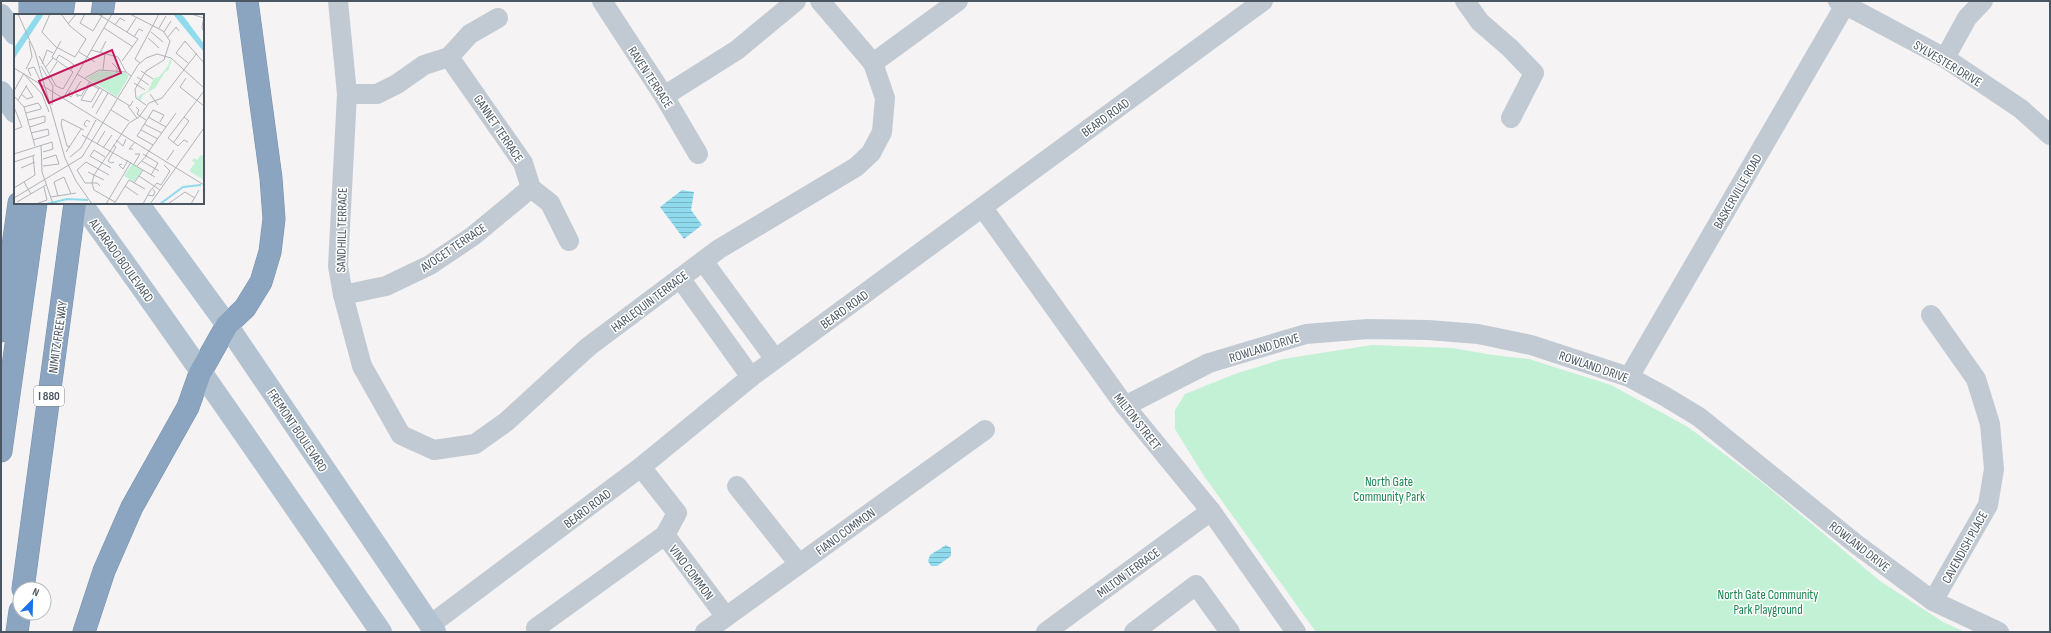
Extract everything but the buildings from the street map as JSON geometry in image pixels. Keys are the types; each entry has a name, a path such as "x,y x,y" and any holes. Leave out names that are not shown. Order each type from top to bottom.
{"highway":[{"path":"30,1 30,14"},
{"path":"45,14 47,1"},
{"path":"62,14 64,1"},
{"path":"102,14 104,1"},
{"path":"84,632 104,570 129,514 188,407 200,372 226,325 245,308 261,282 270,252 274,219 271,178 247,1"},
{"path":"1,332 19,204"},
{"path":"1,451 36,204"},
{"name":"NIMITZ FREEWAY","path":"24,581 75,204"},
{"path":"17,632 19,621"}],"main road":[{"path":"1,15 14,33"},
{"path":"1,92 14,111"},
{"name":"ALVARADO BOULEVARD","path":"82,204 164,316 200,372"},
{"name":"FREMONT BOULEVARD","path":"139,204 226,325 433,628"},
{"path":"200,372 381,632"}],"street":[{"name":"SANDHILL TERRACE","path":"338,1 348,94 338,266 344,295 362,366 401,435 434,450"},
{"name":"RAVEN TERRACE","path":"602,1 664,96 698,154"},
{"path":"664,96 737,50 796,1"},
{"path":"820,1 873,63 958,1"},
{"name":"BEARD ROAD","path":"433,628 641,467 751,377 1263,1"},
{"path":"1465,1 1480,22 1510,48 1534,73 1511,118"},
{"path":"1945,58 1967,18 1983,1"},
{"name":"SYLVESTER DRIVE","path":"1842,3 1945,58 2021,109 2050,135"},
{"name":"BASKERVILLE ROAD","path":"1629,377 1842,3"},
{"path":"348,94 377,94 397,84 424,65 449,57 470,34 498,18"},
{"name":"GANNET TERRACE","path":"449,57 523,163 531,188"},
{"name":"HARLEQUIN TERRACE","path":"434,450 475,444 506,422 588,347 719,249 856,167 871,153 882,132 885,98 873,63"},
{"path":"531,188 550,203 569,241"},
{"name":"AVOCET TERRACE","path":"344,295 386,286 430,265 473,236 531,188"},
{"name":"MILTON STREET","path":"982,208 1125,406 1211,511 1296,632"},
{"path":"703,261 775,360"},
{"path":"680,278 751,377"},
{"name":"CAVENDISH PLACE","path":"1930,315 1976,379 1990,424 1994,469 1988,505 1933,602"},
{"name":"ROWLAND DRIVE","path":"1125,406 1209,363 1306,334 1368,329 1478,334 1531,345 1629,377 1698,418 1856,544 1933,602 1999,632"},
{"name":"FIANO COMMON","path":"705,632 985,430"},
{"name":"VINO COMMON","path":"641,467 677,513 665,535 726,617"},
{"path":"736,486 799,564"},
{"name":"MILTON TERRACE","path":"1046,632 1211,511"},
{"path":"539,632 536,628 665,535"},
{"path":"1134,632 1196,585 1230,632"}],"green space":[{"name":"North Gate Community Park","path":"1372,345 1452,348 1529,359 1611,385 1688,427 1763,483 1880,581 1943,622 1965,632 1316,632 1204,476 1175,429 1175,410 1185,394 1235,374 1283,359"}],"water":[{"path":"682,190 694,192 691,210 702,225 684,239 660,207"},
{"path":"946,545 951,548 951,556 937,566 931,566 928,561 930,555"}],"park label":[{"name":"North Gate Community Park Playground","path":"1768,602"}]}
